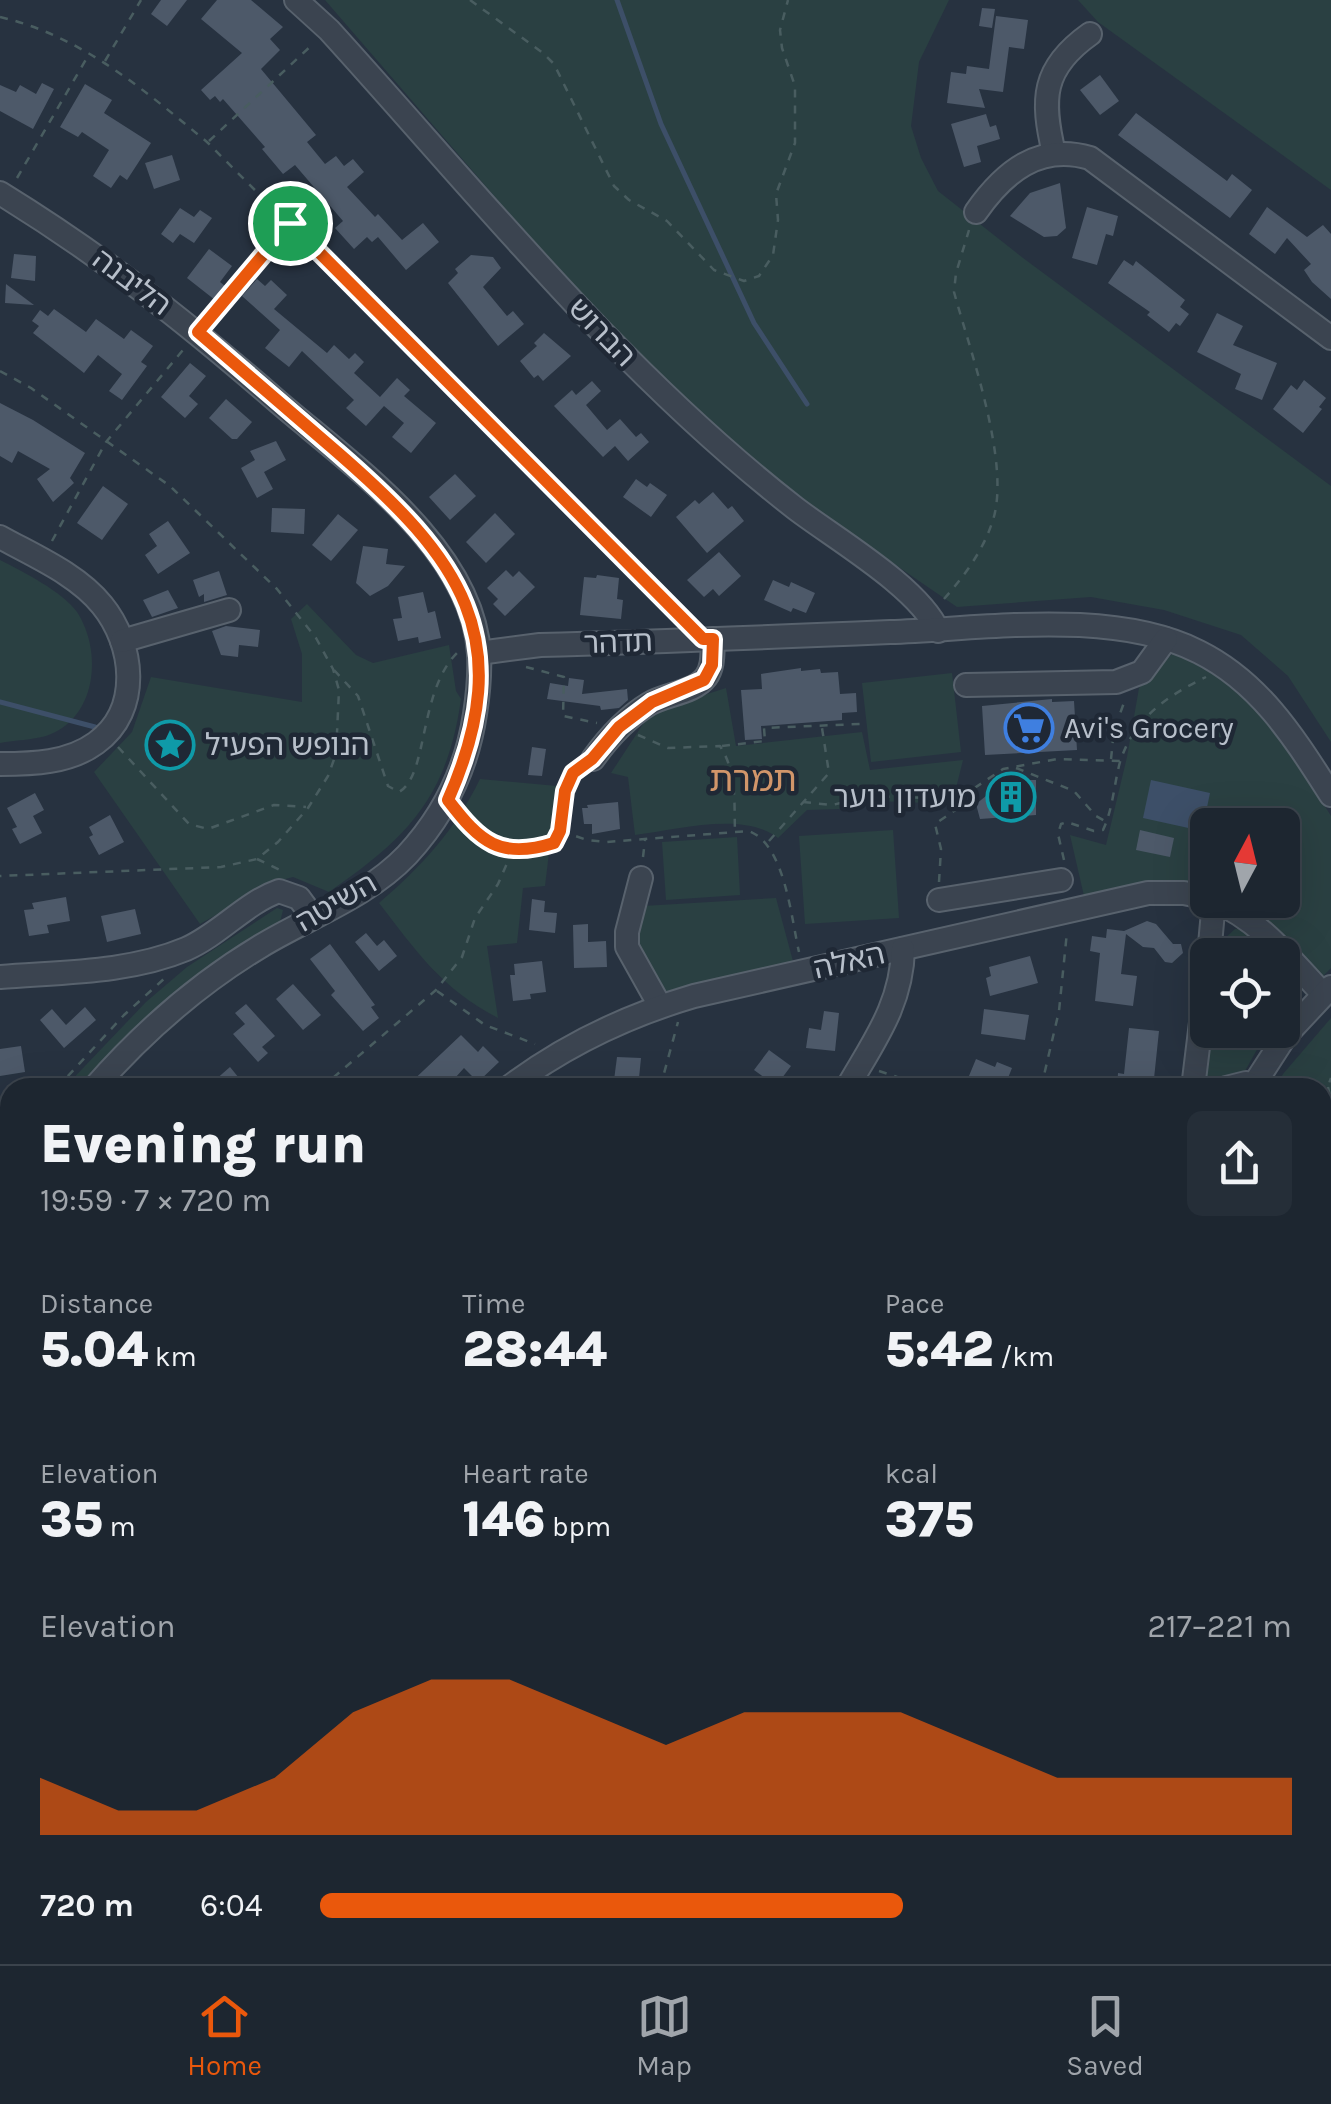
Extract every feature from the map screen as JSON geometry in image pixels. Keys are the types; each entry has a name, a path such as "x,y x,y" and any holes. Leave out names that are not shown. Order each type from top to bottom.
{"street":[{"name":"הברוש","path":"296,0 329,30 549,278 661,393 754,476 910,595 934,623"},
{"path":"1054,152 1046,104 1052,72 1068,51 1090,34"},
{"path":"976,212 1003,178 1019,166 1054,152 1090,158 1331,338"},
{"name":"הליבנה","path":"3,195 124,274 198,332 410,520 457,585 478,646"},
{"path":"0,537 74,580 101,603 122,641 128,662 128,692 118,720 97,742 66,758 0,764"},
{"path":"122,641 229,610"},
{"name":"תדהר","path":"478,646 708,639 934,623 1126,630 1196,650 1226,667 1276,712 1331,795"},
{"path":"592,759 619,727 652,702 704,680 712,665 708,639"},
{"path":"966,686 1126,680 1148,666 1166,640"},
{"name":"השיטה","path":"104,1078 143,1037 208,982 256,949 374,882 404,858 428,831 448,800 472,732 478,646"},
{"path":"641,878 627,946 669,1003"},
{"path":"939,900 1055,879 1059,914"},
{"path":"0,978 116,966 164,966 279,891 299,898 313,917"},
{"name":"האלה","path":"522,1078 594,1033 669,1003 1166,892 1190,896"},
{"name":"האלה","path":"1245,918 1327,990"},
{"path":"852,1078 898,994 903,949"},
{"path":"1260,1078 1286,1035 1327,990"},
{"path":"1194,1078 1198,1048"}],"path":[{"path":"104,62 141,0"},
{"path":"470,0 544,52 554,64 614,186 629,200 667,222 714,270 744,281 760,276 774,255 776,194 795,143 795,86 780,30 788,0"},
{"path":"0,18 40,28 90,53 208,142 708,639"},
{"path":"208,142 329,30"},
{"path":"3,195 90,53"},
{"path":"934,623 978,556 994,518 998,488 994,447 954,292 956,273 976,212"},
{"path":"42,560 106,442 290,223"},
{"path":"0,371 170,486 223,534 277,589 316,638 333,670 338,690 336,754 328,776 308,808 258,859 222,867 0,876"},
{"path":"333,670 358,696 388,786 396,792 412,780 433,688 444,666 457,652 478,646"},
{"path":"1055,879 1062,824 1100,832 1107,822 1121,761 1132,735 1158,704 1226,667"},
{"path":"1111,761 1126,680"},
{"path":"720,746 766,741 764,728 860,724"},
{"path":"768,842 829,773 822,725"},
{"path":"106,733 189,824 199,828 208,829 274,806 308,808"},
{"path":"448,800 474,834 512,852 554,843 560,831 565,791 573,773 592,759"},
{"path":"803,802 832,804 872,796 958,800 1003,769 1057,759 1121,761"},
{"path":"1014,767 1074,791 1096,816 1107,822"},
{"path":"939,900 941,849 934,824 956,809 958,800"},
{"path":"560,831 606,842 749,830 768,842 777,860 804,972"},
{"path":"332,1078 436,990 462,956 476,918 498,884 512,852"},
{"path":"1043,1078 1059,1011 1059,914"},
{"path":"66,1078 154,988 164,966"},
{"path":"154,988 164,966"},
{"path":"436,990 486,1025 515,1038 562,1050"},
{"path":"663,1078 678,1029 669,1003"},
{"path":"860,1064 901,1078"}],"green space":[{"path":"325,0 949,0 919,62 911,126 921,158 938,191 1331,486 1331,742 1288,676 1241,635 1164,610 1091,597 957,607 719,444 640,365"},
{"path":"1078,0 1331,0 1331,190 1098,22"},
{"path":"0,560 71,604 85,628 92,664 85,700 63,727 46,736 0,743"},
{"path":"307,604 356,655 373,663 449,645 456,691 461,699 446,763 434,789 402,833 329,892 293,877 274,882 200,924 94,772 132,732 151,677 302,702 302,654 291,619"},
{"path":"1173,653 1228,681 1253,703 1288,748 1331,816 1331,968 1320,979 1300,958 1300,938 1281,938 1263,918 1300,918 1300,808 1190,808 1190,888 1154,885 1084,896 1070,835 1106,845 1139,688"},
{"path":"952,673 961,752 871,762 862,683"},
{"path":"726,688 736,746 862,732 870,770 963,760 952,804 877,801 839,809 807,810 778,838 747,825 728,824 635,835 628,777 611,773 645,721 673,705"},
{"path":"480,779 557,786 545,886 523,888 517,943 487,946 498,1018 445,981 379,903 436,846 460,815"},
{"path":"893,830 899,918 805,924 799,836"},
{"path":"737,837 740,895 666,900 662,842"},
{"path":"776,898 794,965 663,996 635,935 643,906"},
{"path":"277,908 283,910 280,922 173,998 86,1078 74,1078 146,1002 187,967"},
{"path":"1235,929 1244,929 1254,938 1225,938"},
{"path":"1331,1018 1331,1078 1281,1078"},
{"path":"1210,1048 1258,1048 1241,1078 1206,1078"}],"water":[{"path":"1151,780 1210,793 1207,808 1190,808 1190,828 1143,818"}],"building":[{"path":"161,0 187,0 167,26 151,14"},
{"path":"217,0 251,0 283,27 270,39 280,50 261,69 316,135 307,142 325,164 336,156 344,166 353,159 364,172 347,187 375,217 378,214 402,240 423,223 439,242 406,270 378,237 372,242 367,237 354,249 335,228 343,221 295,165 283,174 223,99 220,102 215,96 210,100 201,90 242,53 201,19"},
{"path":"982,8 995,9 992,28 979,26"},
{"path":"996,16 1028,20 1024,49 1009,47 1003,92 979,89 985,108 947,103 951,72 966,74 967,66 989,69"},
{"path":"1100,75 1119,101 1100,115 1080,90"},
{"path":"42,83 54,89 33,129 0,111 0,85 16,92 20,85 36,94"},
{"path":"85,84 112,100 104,113 151,143 127,180 120,175 111,188 93,176 109,150 82,132 78,137 60,127"},
{"path":"1136,113 1227,181 1232,174 1252,190 1230,218 1118,135"},
{"path":"986,114 990,127 996,125 1000,139 977,146 981,162 964,167 951,124"},
{"path":"172,155 180,180 154,189 145,163"},
{"path":"1060,183 1066,228 1057,236 1044,237 1010,216 1030,193"},
{"path":"1087,207 1118,216 1113,236 1106,234 1097,265 1072,258"},
{"path":"1267,207 1307,237 1323,225 1331,234 1331,299 1312,282 1304,270 1311,264 1287,238 1275,254 1249,234"},
{"path":"180,208 194,217 200,210 212,218 194,243 180,234 173,243 161,234"},
{"path":"209,249 232,266 220,282 225,286 215,300 187,278"},
{"path":"14,254 36,256 35,281 11,278"},
{"path":"471,255 493,257 501,268 483,287 507,316 513,311 524,324 498,346 448,283 458,273 455,269"},
{"path":"1124,260 1133,266 1136,261 1185,300 1180,307 1189,314 1180,326 1176,323 1169,332 1147,315 1150,312 1108,283"},
{"path":"257,279 265,286 271,280 287,295 274,309 327,353 334,345 349,359 355,353 364,362 354,373 380,397 397,378 410,390 404,396 436,423 411,453 392,437 404,423 384,406 366,426 346,408 354,400 302,351 289,367 265,348 280,330 242,296"},
{"path":"6,284 34,305 5,303"},
{"path":"54,309 86,332 96,319 124,339 131,330 153,346 141,362 147,366 122,400 109,391 122,374 98,355 84,373 33,333 39,326 32,321 40,310 48,316"},
{"path":"1217,313 1243,326 1233,345 1277,363 1262,400 1235,389 1241,374 1197,352"},
{"path":"544,333 571,356 543,381 538,375 534,378 520,361 537,346 534,343"},
{"path":"190,363 206,376 189,396 198,404 185,418 161,397"},
{"path":"1304,380 1326,398 1303,433 1273,409 1291,385 1297,390"},
{"path":"592,381 601,391 586,405 607,430 620,419 636,437 641,433 649,442 628,461 615,446 603,457 554,406 572,390 576,395"},
{"path":"226,399 252,422 237,439 209,418"},
{"path":"0,403 85,453 70,478 74,483 53,502 37,479 50,469 18,451 12,463 0,456"},
{"path":"276,441 286,460 264,472 273,489 257,498 241,468 255,460 250,451"},
{"path":"455,474 476,496 450,520 429,497"},
{"path":"636,479 667,495 651,517 623,497"},
{"path":"103,486 128,504 102,540 77,523"},
{"path":"713,492 744,521 707,553 676,517 695,500 699,504"},
{"path":"272,508 305,509 304,534 271,532"},
{"path":"495,513 515,534 486,563 466,542"},
{"path":"338,514 358,530 331,561 312,545"},
{"path":"168,521 190,553 158,574 145,555 157,546 149,534"},
{"path":"363,546 388,549 386,564 405,566 388,586 370,596 356,583"},
{"path":"719,552 741,576 719,596 713,589 704,597 687,580"},
{"path":"506,570 513,577 519,571 535,587 505,616 493,604 498,599 487,588"},
{"path":"219,571 227,595 204,602 204,594 199,597 193,580"},
{"path":"584,577 619,578 617,599 623,600 621,619 580,615"},
{"path":"773,580 789,587 791,582 815,593 806,613 793,608 791,612 764,600"},
{"path":"168,590 178,608 152,617 143,600"},
{"path":"423,592 428,613 435,611 441,638 419,643 418,637 398,641 393,619 402,618 398,597"},
{"path":"226,626 260,630 258,647 239,645 238,657 221,655 212,631"},
{"path":"801,668 838,672 840,694 856,693 857,712 842,713 842,720 761,726 762,739 745,740 741,690 762,689 761,674"},
{"path":"569,678 584,680 582,694 627,689 628,700 619,708 601,710 600,706 547,699 550,683 568,686"},
{"name":"Avi's Grocery","path":"1052,699 1074,701 1077,750 985,755 982,706"},
{"path":"532,747 546,749 542,776 528,775"},
{"name":"מועדון נוער","path":"1006,780 1036,780 1036,815 980,819 976,804"},
{"path":"35,793 44,810 33,816 42,833 20,844 7,808"},
{"path":"618,802 620,829 592,834 592,824 584,824 582,808"},
{"path":"110,815 124,842 99,855 89,837 93,835 89,827"},
{"path":"1140,830 1174,838 1170,857 1136,850"},
{"path":"66,897 70,921 47,925 49,933 29,936 24,910 34,909 32,903"},
{"path":"532,899 545,901 544,912 557,913 555,933 529,930"},
{"path":"135,909 141,934 107,942 101,916"},
{"path":"1147,921 1156,924 1173,944 1181,944 1183,953 1172,963 1165,962 1154,948 1143,947 1126,934 1121,974 1137,976 1133,1006 1095,1001 1100,953 1090,951 1092,936 1106,938 1107,929 1124,931"},
{"path":"588,924 588,942 606,941 607,967 574,968 573,925"},
{"path":"366,933 377,946 384,940 397,956 379,971 355,942"},
{"path":"330,944 375,1005 371,1007 379,1018 363,1031 331,995 335,991 310,959"},
{"path":"1030,956 1038,983 990,996 986,978 991,976 989,967"},
{"path":"542,961 546,992 513,1001 510,975 515,975 514,964"},
{"path":"293,984 321,1015 303,1030 276,999"},
{"path":"246,1004 275,1036 262,1047 268,1053 258,1062 233,1034 245,1024 235,1013"},
{"path":"85,1007 96,1020 64,1048 40,1020 52,1009 66,1025"},
{"path":"984,1009 1029,1015 1025,1040 981,1034"},
{"path":"824,1011 839,1013 835,1051 806,1048 809,1028 821,1030"},
{"path":"1129,1028 1159,1031 1154,1078 1118,1078 1118,1073 1124,1074"},
{"path":"461,1035 478,1052 483,1046 499,1062 482,1078 474,1078 464,1068 455,1078 416,1078"},
{"path":"21,1046 25,1072 0,1076 0,1049"},
{"path":"769,1050 791,1066 782,1078 765,1078 754,1070"},
{"path":"617,1057 641,1058 639,1078 614,1078"},
{"path":"976,1059 995,1067 997,1062 1012,1068 1008,1078 968,1078"},
{"path":"230,1067 239,1078 217,1078"}],"waterway":[{"path":"617,0 661,124 754,323 807,404"},
{"path":"0,702 95,727"}],"place":[{"name":"Avi's Grocery","path":"1029,728"},
{"name":"הנופש הפעיל","path":"170,745"},
{"name":"מועדון נוער","path":"1011,797"}],"district":[{"name":"תמרת","path":"753,779"}],"route":[{"path":"290,223 703,639 713,639 712,665 704,680 637,712 573,773 565,791 560,831 554,843 512,852 474,834 448,800 472,732 479,653 468,607 445,564 391,499 198,332 290,223"}]}
